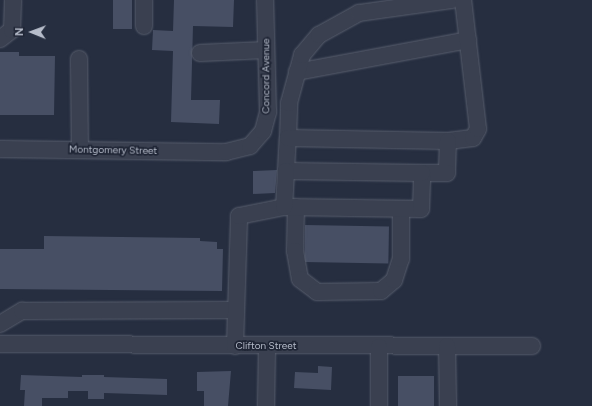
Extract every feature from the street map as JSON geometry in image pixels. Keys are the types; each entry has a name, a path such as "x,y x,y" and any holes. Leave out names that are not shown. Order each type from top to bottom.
{"street":[{"path":"0,39 12,30 13,0"},
{"path":"144,0 144,26"},
{"name":"Concord Avenue","path":"226,152 250,146 263,132 268,112 265,0"},
{"path":"401,209 400,259 394,280 381,291 317,292 300,279 294,251 286,171 290,103 297,72 304,50 310,43 319,35 360,12 452,0"},
{"path":"288,138 448,141 468,140 477,134 463,0"},
{"path":"297,72 468,40"},
{"path":"200,53 266,50"},
{"path":"80,59 80,150"},
{"path":"286,171 447,173 448,141"},
{"name":"Montgomery Street","path":"0,149 226,152"},
{"path":"235,346 239,216 290,207 421,209 422,173"},
{"path":"1,344 2,323 22,311 236,310"},
{"name":"Clifton Street","path":"1,344 267,347 532,346"},
{"path":"447,346 448,406"},
{"path":"266,406 267,347"},
{"path":"379,347 379,406"}],"building":[{"path":"113,0 132,0 132,29 113,29"},
{"path":"174,0 234,0 233,27 193,26 191,100 220,100 219,124 171,122 173,51 152,50 153,30 173,31"},
{"path":"0,52 19,52 19,56 55,56 54,115 0,115"},
{"path":"277,170 275,193 253,194 253,171"},
{"path":"305,225 389,226 388,263 304,262"},
{"path":"44,236 200,238 200,241 217,242 217,249 223,249 222,291 0,289 0,249 44,249"},
{"path":"318,366 332,367 331,390 294,388 295,372 318,373"},
{"path":"231,371 228,406 204,406 204,391 197,391 197,372"},
{"path":"21,375 82,377 82,375 104,375 104,377 167,379 167,395 104,393 104,399 88,399 88,391 68,391 68,398 42,398 42,406 24,406 25,390 20,390"},
{"path":"398,376 434,376 434,406 398,406"}]}
